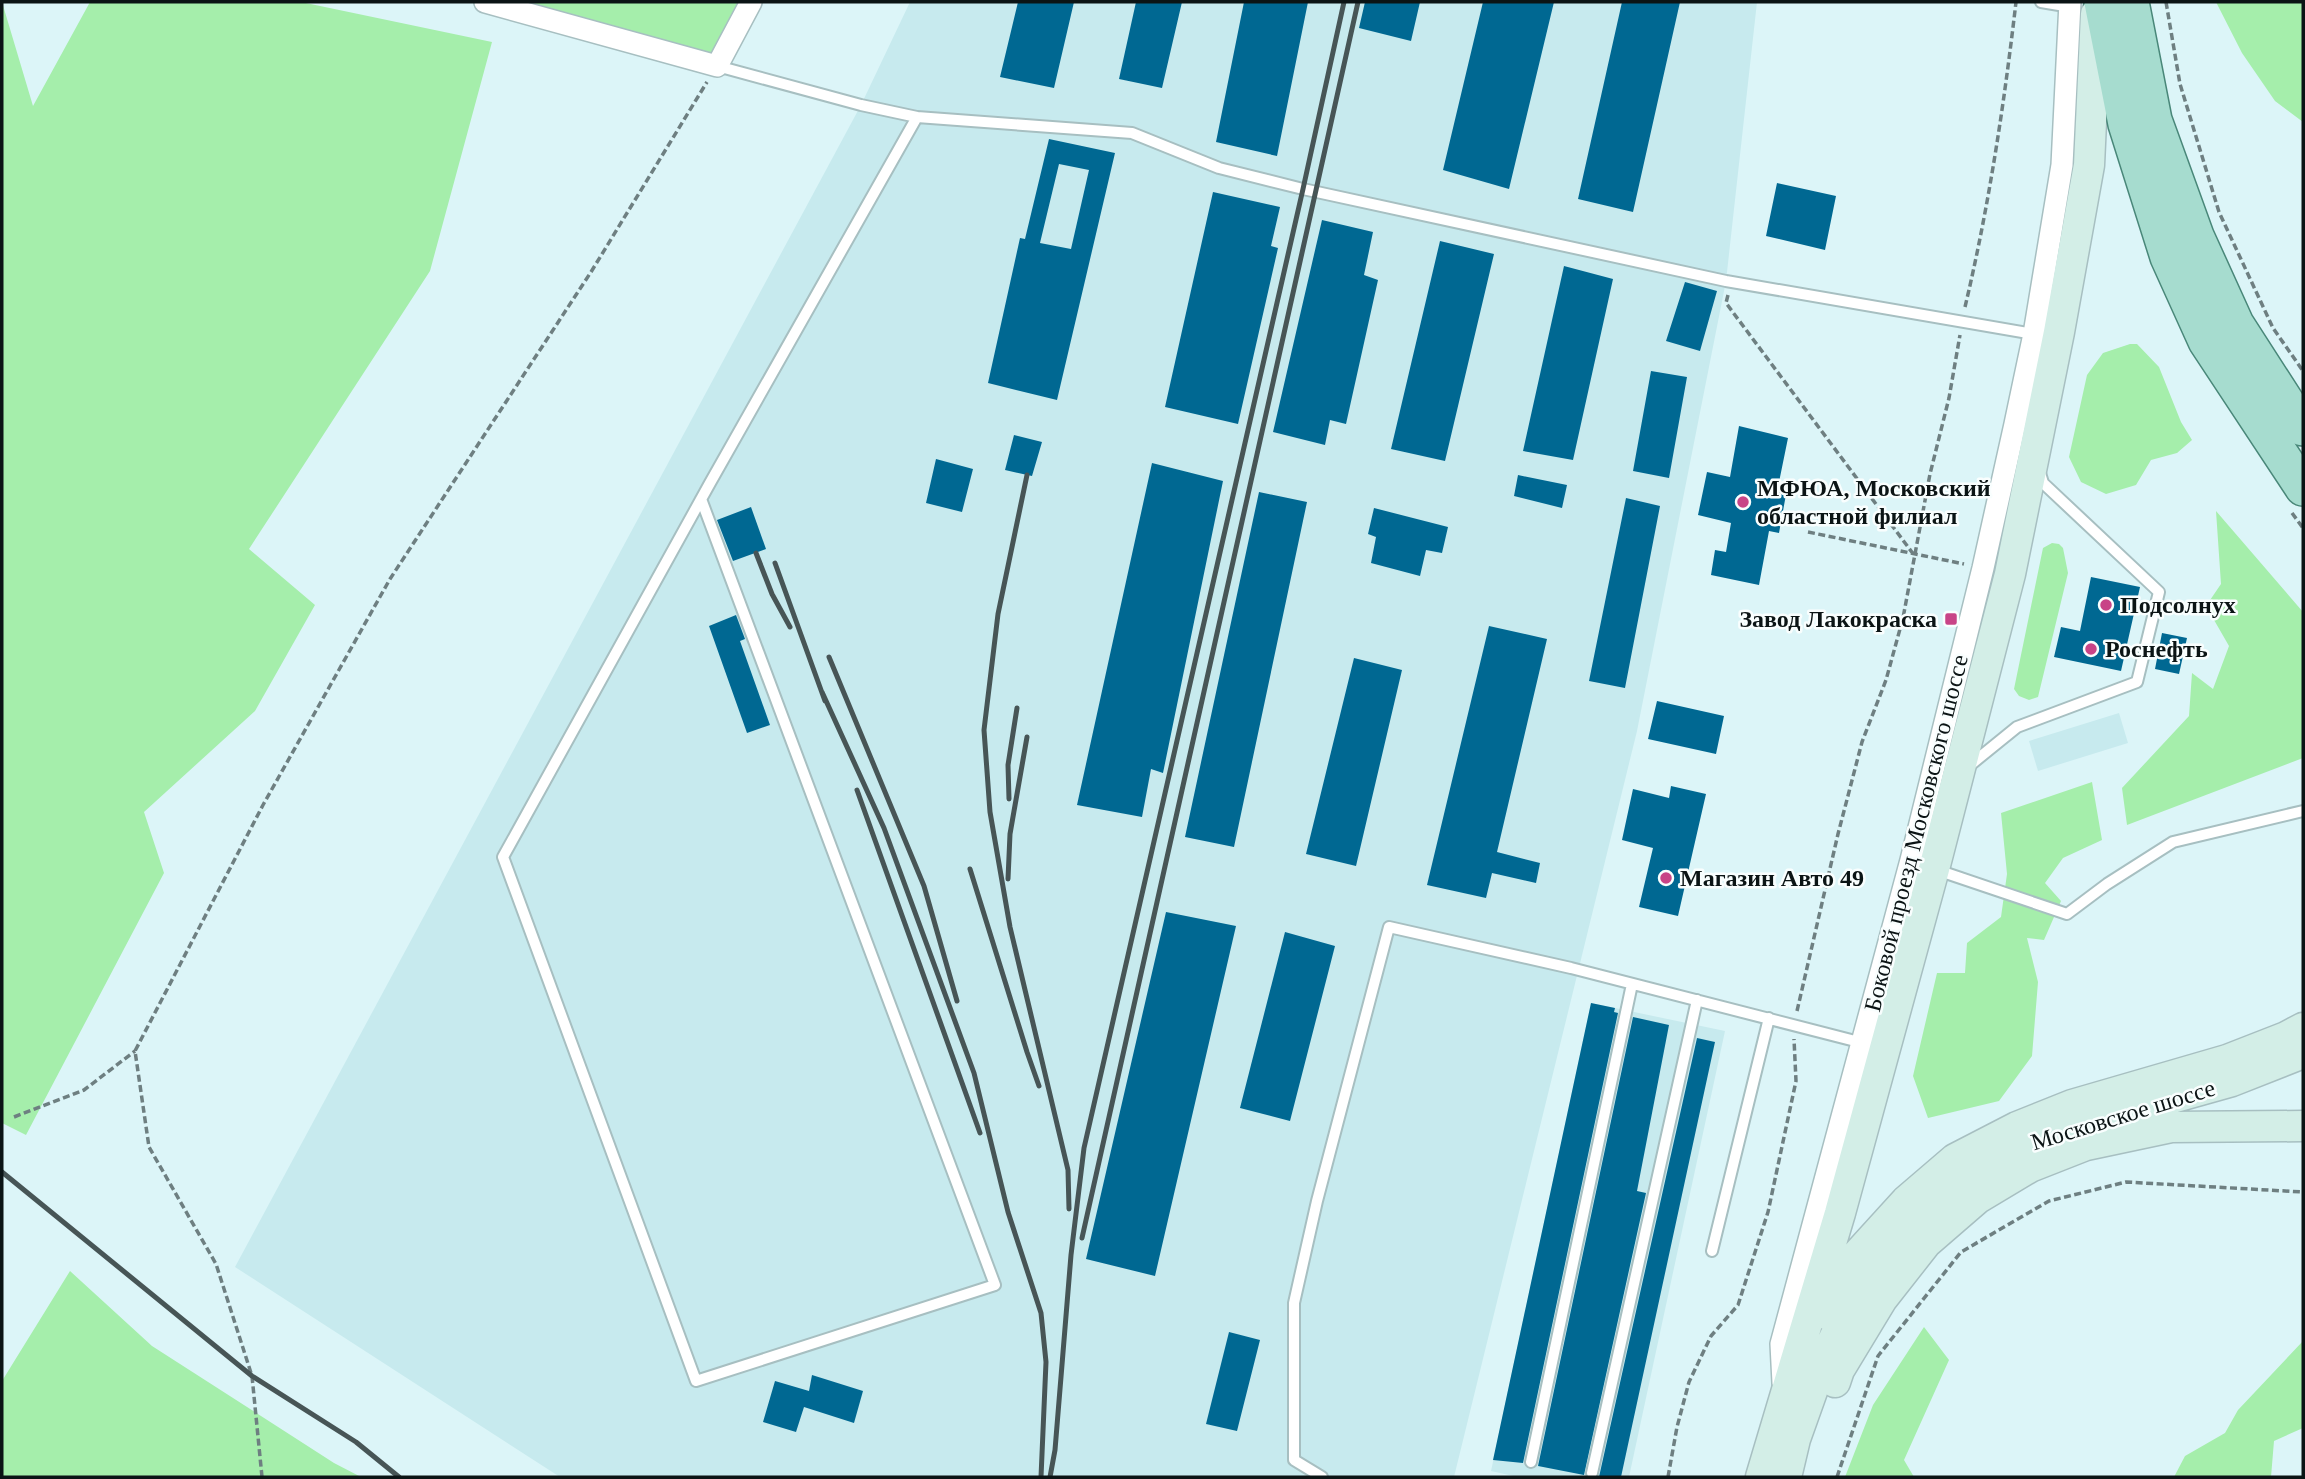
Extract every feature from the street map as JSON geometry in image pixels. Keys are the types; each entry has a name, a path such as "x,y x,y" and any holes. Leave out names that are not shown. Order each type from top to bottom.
{"main road":[{"path":"2130,2 2154,120 2196,236 2236,324 2303,428"},
{"path":"1761,1477 1840,1213 1934,869 2010,574 2089,165 2085,3"},
{"path":"2085,3 2168,257 2206,341 2303,488"},
{"path":"1783,1398 1855,1257 1906,1201 1955,1159 2017,1127 2072,1105 2227,1060 2303,1028"},
{"name":"Московское шоссе","path":"1786,1477 1795,1439 1821,1366 1851,1303 1885,1259 1965,1179 2022,1147 2080,1125 2232,1081 2303,1054"},
{"path":"1800,1477 1839,1370 1882,1299 1926,1243 1978,1198 2030,1167 2086,1145 2171,1127 2303,1126"}],"street":[{"path":"485,2 717,66 751,2"},
{"name":"Боковой проезд Московского шоссе","path":"1795,1439 1783,1398 1781,1345 1863,1043 1983,568 2034,334 2085,3"}],"lane":[{"path":"2041,2 2085,3"},
{"path":"717,66 917,117 1132,133 1219,168 1304,190 1731,282 2034,334"},
{"path":"701,499 995,1285 696,1381 503,857 701,499 917,117"},
{"path":"1959,775 2017,727 2137,682 2159,592 2043,483 2035,455"},
{"path":"1934,869 2067,915 2107,884 2173,842 2303,811"},
{"path":"1322,1477 1294,1460 1294,1303 1317,1201 1390,927 1632,984 1863,1043"},
{"path":"1531,1462 1632,984"},
{"path":"1592,1473 1697,1000"},
{"path":"1712,1251 1769,1018"}],"path":[{"path":"1668,1477 1689,1382 1711,1336 1738,1305 1768,1212 1796,1081 1794,1024 1862,742 1886,680 1903,618 1930,474 1949,398 2001,126 2016,2"},
{"path":"2166,2 2180,84 2219,212 2273,328 2303,371"},
{"path":"14,1117 84,1090 135,1051 263,805 390,579 591,272 717,66"},
{"path":"1731,282 1726,303 1914,555"},
{"path":"1808,532 1983,568"},
{"path":"135,1051 149,1147 216,1264 253,1376 262,1477"},
{"path":"1837,1477 1878,1356 1961,1252 2049,1201 2126,1182 2303,1192"}],"shaded area":[{"path":"910,2 1757,2 1726,281 1637,731 1454,1477 560,1477 235,1267 861,105"},
{"path":"2119,713 2128,743 2038,771 2029,741"},
{"path":"1591,1003 1725,1031 1629,1477 1518,1477 1491,1471"}],"green space":[{"path":"2,2 33,106 90,2 301,2 492,42 430,271 249,549 315,605 255,711 144,812 164,873 26,1135 2,1123"},
{"path":"521,2 751,2 717,66"},
{"path":"2216,2 2303,2 2303,122 2275,101 2242,53"},
{"path":"2137,344 2159,367 2181,422 2192,440 2177,453 2151,460 2136,485 2106,494 2081,482 2069,457 2087,375 2103,353"},
{"path":"2216,511 2303,612 2303,758 2127,825 2122,788 2189,716 2192,673 2213,689 2229,646 2206,606 2221,584"},
{"path":"2052,543 2063,548 2068,573 2038,697 2029,700 2019,696 2014,689 2043,548"},
{"path":"2092,782 2102,840 2063,858 2045,883 2061,901 2044,940 2027,938 2038,982 2032,1056 1999,1101 1928,1118 1913,1076 1937,973 1965,973 1967,943 2001,917 2007,874 2001,813"},
{"path":"70,1271 152,1346 334,1463 361,1477 2,1477 2,1381"},
{"path":"1924,1327 1949,1360 1904,1460 1914,1477 1845,1477 1873,1405"},
{"path":"2303,1341 2303,1428 2274,1441 2271,1477 2174,1477 2185,1456 2225,1433 2238,1410"}],"building":[{"path":"1018,2 1074,2 1054,88 1000,77"},
{"path":"1136,2 1182,2 1162,88 1119,79"},
{"path":"1244,2 1308,2 1277,156 1216,142"},
{"path":"1365,2 1420,2 1411,41 1359,28"},
{"path":"1483,2 1554,2 1509,189 1443,170"},
{"path":"1622,2 1680,2 1633,212 1578,199"},
{"path":"1049,139 1115,153 1057,400 988,383 1020,238 1025,239","holes":["1059,164 1089,170 1071,249 1040,243"]},
{"path":"1777,183 1836,196 1825,250 1766,236"},
{"path":"1213,192 1280,207 1271,246 1278,248 1238,424 1165,407"},
{"path":"1322,220 1373,232 1364,275 1378,280 1346,424 1330,420 1325,445 1273,432"},
{"path":"1440,241 1494,254 1445,461 1391,449"},
{"path":"1564,266 1613,279 1573,460 1523,451"},
{"path":"1685,282 1717,291 1700,351 1666,341"},
{"path":"1651,371 1687,377 1669,478 1633,471"},
{"name":"МФЮА, Московский областной филиал","path":"1739,426 1788,438 1778,487 1787,489 1779,533 1769,531 1759,585 1711,575 1715,550 1726,552 1731,523 1698,515 1707,472 1730,477"},
{"path":"1014,435 1042,442 1032,476 1005,470"},
{"path":"936,459 973,469 962,512 926,503"},
{"path":"1152,463 1223,481 1163,773 1151,769 1142,817 1077,805"},
{"path":"1518,475 1567,485 1562,508 1514,496"},
{"path":"1259,492 1307,502 1234,847 1185,837"},
{"path":"1626,498 1660,506 1625,688 1589,681"},
{"path":"751,507 766,549 733,561 717,520"},
{"path":"1374,508 1448,527 1442,553 1426,550 1420,576 1371,563 1376,537 1368,534"},
{"path":"2091,577 2140,587 2121,671 2054,657 2061,627 2080,631"},
{"path":"736,615 745,639 740,641 770,725 747,733 709,626"},
{"path":"1489,626 1547,639 1497,852 1540,863 1536,883 1492,873 1486,898 1427,885"},
{"path":"2162,633 2187,638 2179,674 2155,669"},
{"path":"1354,658 1402,670 1356,866 1306,854"},
{"path":"1657,701 1724,716 1716,754 1648,739"},
{"name":"Магазин Авто 49","path":"1671,786 1706,794 1678,916 1639,907 1653,848 1622,840 1633,789 1669,798"},
{"path":"1166,912 1236,926 1155,1276 1086,1259"},
{"path":"1285,932 1335,946 1290,1121 1240,1108"},
{"path":"1591,1003 1615,1008 1614,1012 1618,1013 1523,1463 1493,1460"},
{"path":"1633,1017 1669,1025 1637,1191 1646,1193 1584,1475 1538,1466"},
{"path":"1697,1038 1715,1042 1621,1477 1599,1477"},
{"path":"1229,1332 1260,1340 1237,1431 1206,1424"},
{"path":"812,1375 863,1391 854,1423 804,1407 796,1432 763,1422 775,1381 809,1391"}],"railway":[{"path":"1050,1477 1055,1450 1071,1255 1084,1148 1344,2"},
{"path":"1082,1238 1358,2"},
{"path":"1027,475 998,614 984,730 990,812 1010,927 1068,1170 1069,1209"},
{"path":"756,553 772,594 790,627"},
{"path":"775,563 825,701"},
{"path":"829,657 924,886 957,1001"},
{"path":"822,692 884,828 974,1073 1008,1212 1041,1313 1046,1362 1041,1477"},
{"path":"1009,799 1008,765 1017,708"},
{"path":"1008,879 1010,834 1027,737"},
{"path":"857,790 980,1133"},
{"path":"970,869 1039,1086"},
{"path":"2,1172 252,1376 356,1442 399,1477"}],"place":[{"name":"МФЮА, Московский областной филиал","path":"1743,502"},
{"name":"Подсолнух","path":"2106,605"},
{"name":"Завод Лакокраска","path":"1951,619"},
{"name":"Роснефть","path":"2091,649"},
{"name":"Магазин Авто 49","path":"1666,878"}]}
